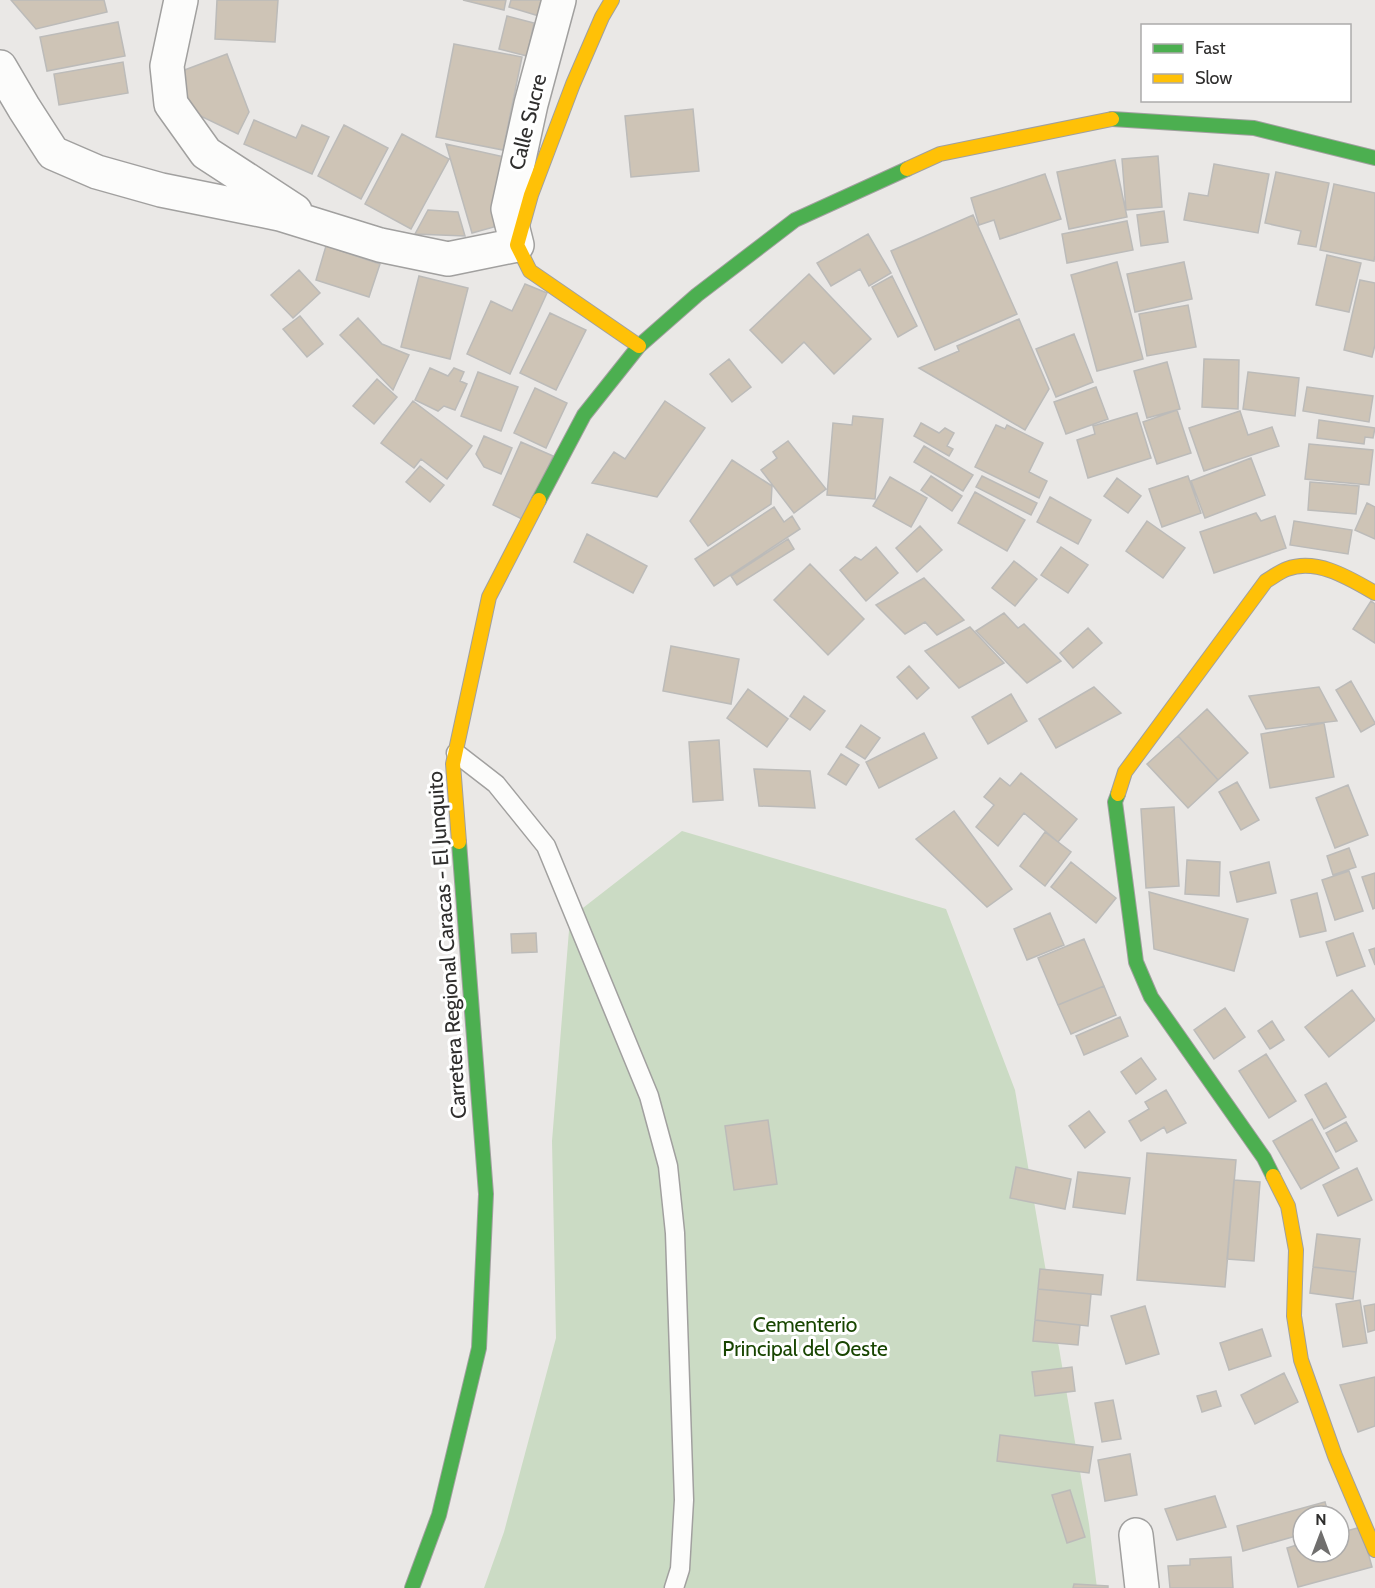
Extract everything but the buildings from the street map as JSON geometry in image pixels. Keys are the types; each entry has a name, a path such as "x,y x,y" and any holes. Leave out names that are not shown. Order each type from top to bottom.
{"main road":[{"path":"612,0 598,26 539,173 518,245 530,271 639,346"},
{"name":"Carretera Regional Caracas - El Junquito","path":"412,1588 439,1515 479,1348 486,1194 453,764 489,597 584,415 639,346 698,295 795,220 940,154 1112,119 1254,128 1375,158"},
{"path":"1375,593 1345,576 1314,566 1290,568 1266,581 1125,772 1115,802 1136,962 1151,997 1264,1158 1288,1206 1296,1250 1293,1316 1301,1360 1335,1456 1375,1550"}],"street":[{"path":"181,0 167,66 171,104 206,153 319,226"},
{"name":"Calle Sucre","path":"518,245 508,209 531,104 559,0"},
{"path":"0,67 52,153 97,172 161,190 280,214 380,245 448,259 518,245"},
{"path":"1136,1535 1142,1588"}],"lane":[{"path":"456,753 496,784 546,846 649,1096 668,1166 675,1233 684,1500 680,1569 674,1588"}],"green space":[{"name":"Cementerio Principal del Oeste","path":"682,831 946,909 1015,1090 1089,1524 1097,1588 484,1588 504,1532 556,1338 552,1141 570,918"}],"traffic: fast":[{"path":"1112,119 1254,128 1375,158"},
{"path":"539,500 584,415 639,346 697,295 795,220 907,169"},
{"path":"1118,794 1115,802 1136,962 1151,997 1264,1158 1273,1176"},
{"path":"412,1588 439,1515 479,1348 486,1194 459,842"}],"traffic: slow":[{"path":"612,0 602,17 573,84 531,195 517,245 530,271 639,346"},
{"path":"907,169 940,154 1112,119"},
{"path":"459,842 453,764 489,597 539,500"},
{"path":"1118,794 1125,772 1266,581 1287,569 1310,566 1332,571 1375,593"},
{"path":"1273,1176 1288,1206 1296,1250 1294,1316 1301,1360 1335,1456 1375,1550"}]}
